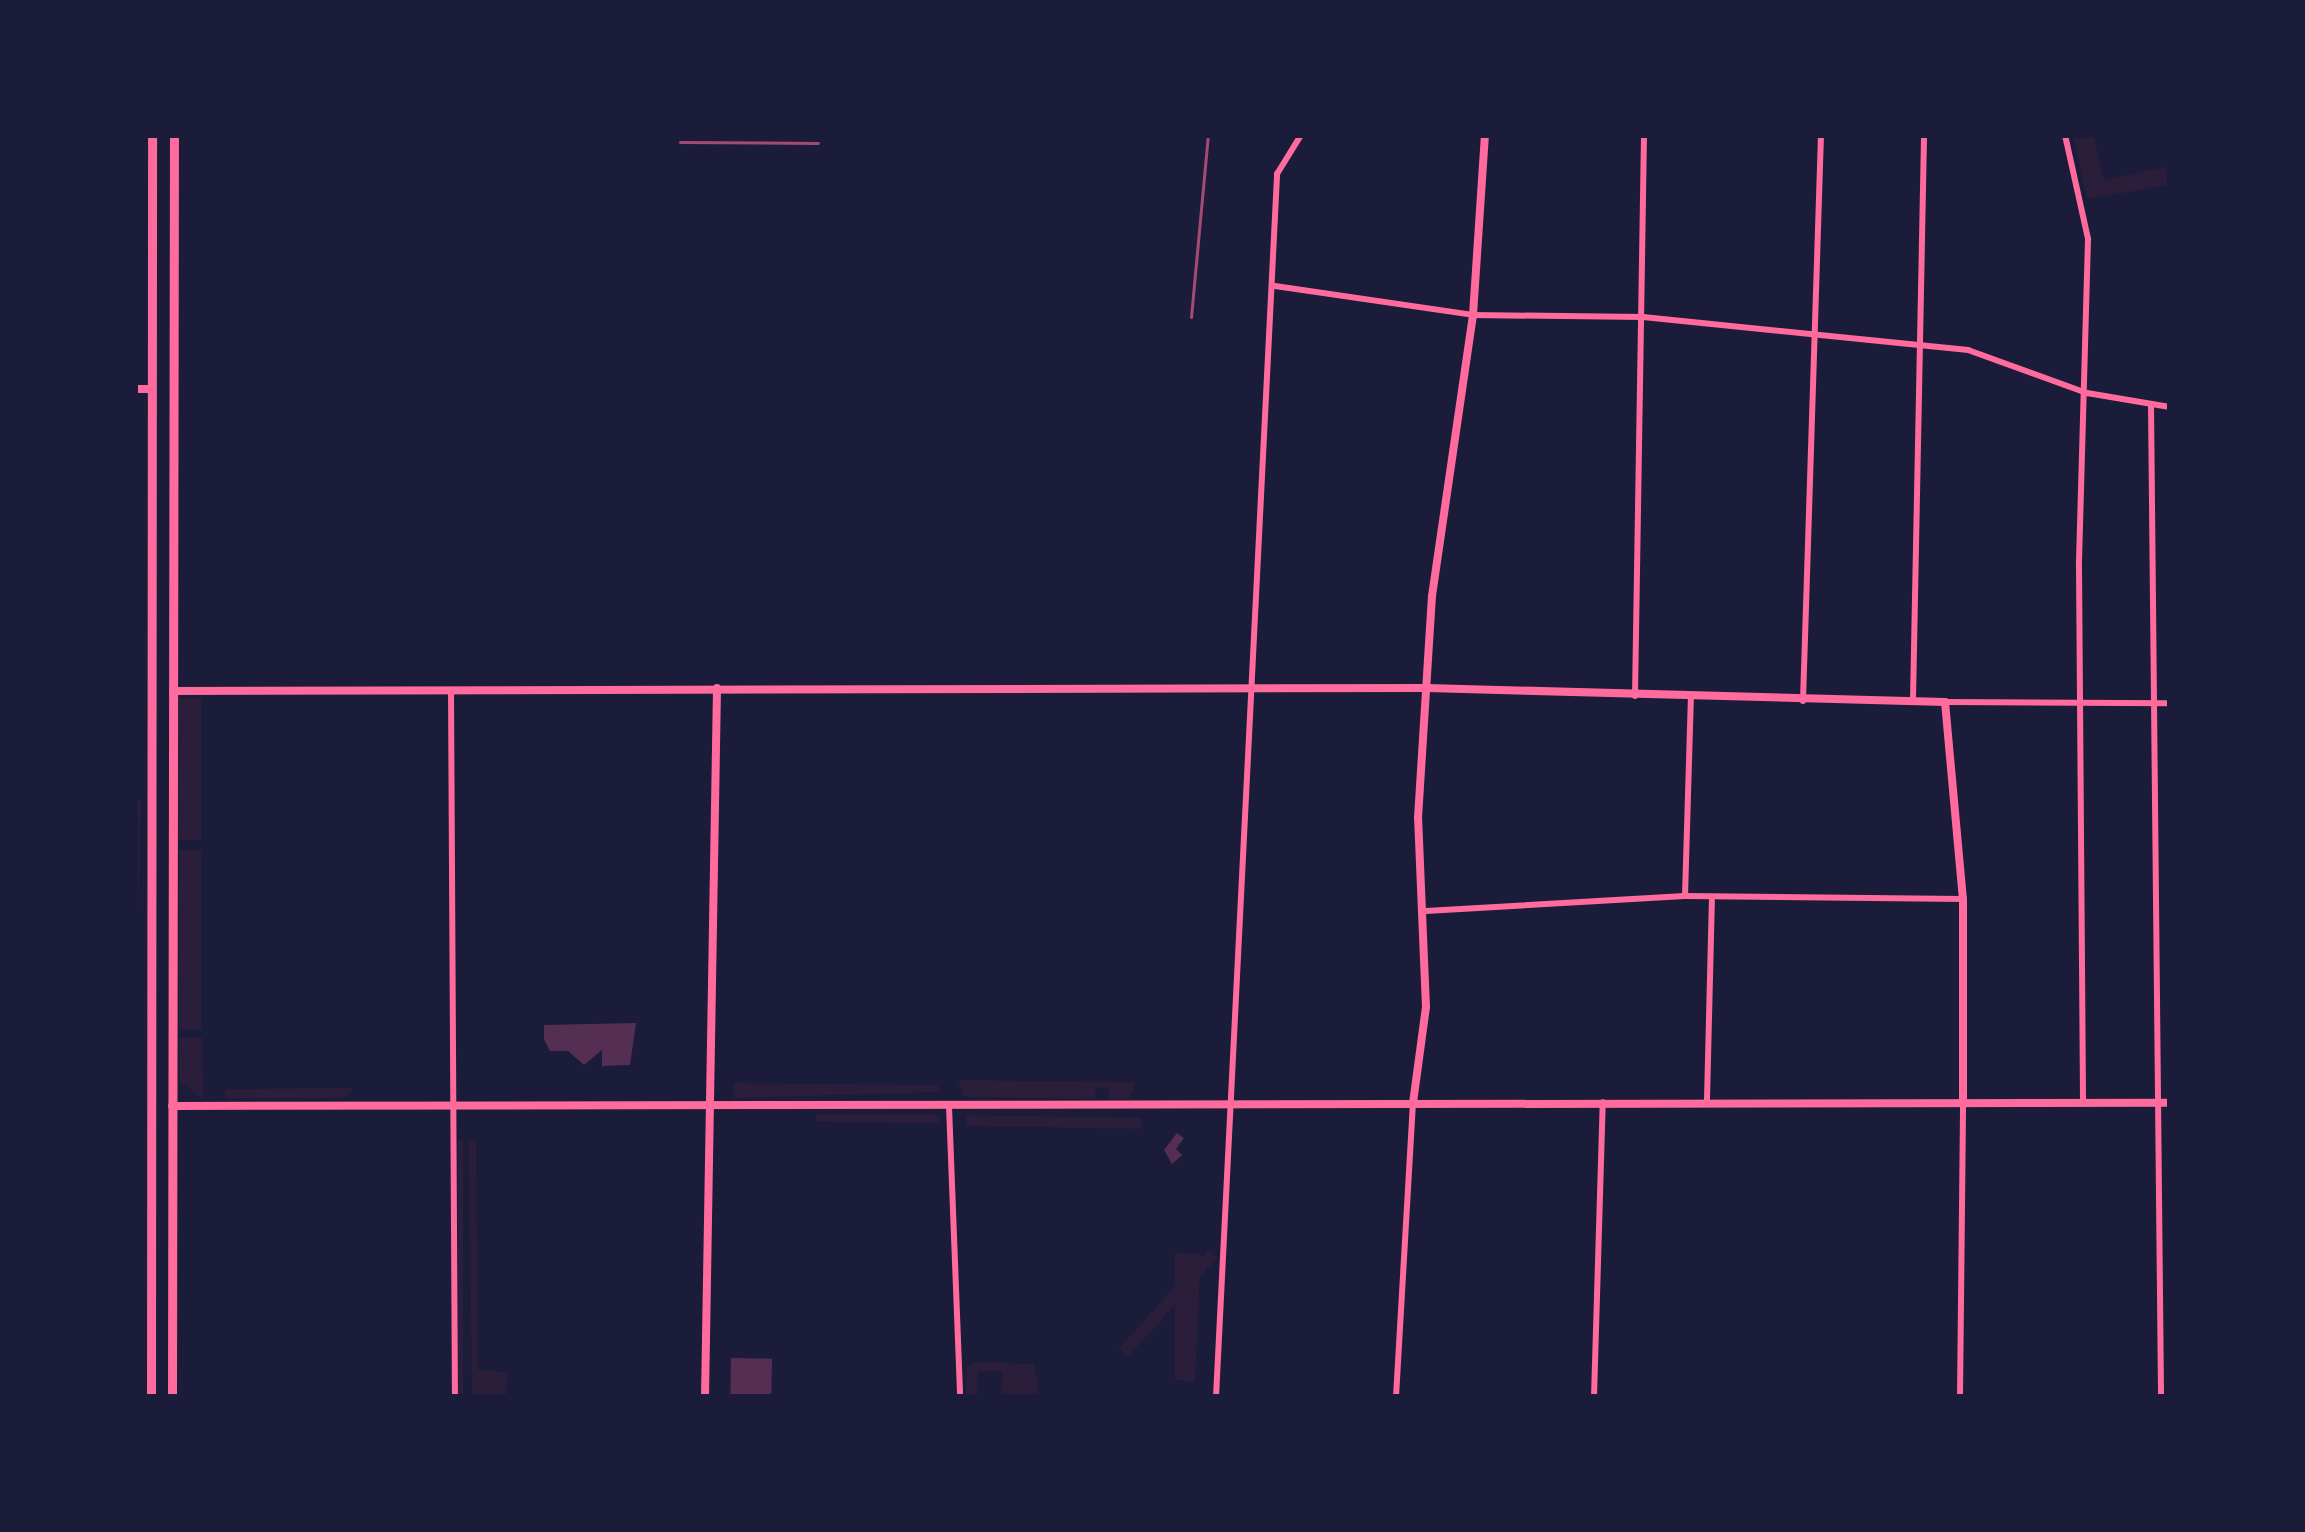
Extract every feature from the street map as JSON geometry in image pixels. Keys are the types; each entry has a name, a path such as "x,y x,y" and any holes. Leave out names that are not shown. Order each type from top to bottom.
{"main road":[{"path":"151,1397 152,135"},
{"path":"172,1397 174,135"},
{"path":"151,692 173,692"},
{"path":"152,1106 171,1106"}],"street":[{"path":"1216,1397 1277,174 1301,135"},
{"path":"1396,1397 1413,1103 1426,1007 1426,911 1418,818 1432,596 1473,314 1485,135"},
{"path":"1636,696 1644,135"},
{"path":"1803,701 1821,135"},
{"path":"1913,700 1924,135"},
{"path":"2066,135 2087,239 2078,701 2083,1102"},
{"path":"1274,286 1473,314 1643,317 1919,350 1968,350 2087,394 2170,406"},
{"path":"135,389 152,389"},
{"path":"2151,405 2149,703 2161,1397"},
{"path":"705,1397 716,688"},
{"path":"173,692 1427,688 1803,701 2170,703"},
{"path":"451,690 455,1397"},
{"path":"1684,896 1691,698"},
{"path":"1945,702 1963,898 1960,1397"},
{"path":"1426,911 1684,896 1712,902 1963,898"},
{"path":"1707,1100 1712,902"},
{"path":"171,1106 1227,1107 1707,1100 2170,1103"},
{"path":"1594,1397 1604,1102"},
{"path":"949,1106 960,1397"}],"shaded area":[{"path":"2073,135 2093,135 2104,180 2170,166 2170,185 2087,199"},
{"path":"175,698 201,698 201,840 175,840"},
{"path":"135,801 141,801 135,1045"},
{"path":"179,850 201,850 201,1029 179,1029"},
{"path":"179,1038 202,1038 203,1099 179,1081"},
{"path":"958,1080 1134,1082 1129,1099 1109,1099 1109,1088 1096,1087 1095,1099 964,1097"},
{"path":"734,1083 937,1085 941,1092 734,1098"},
{"path":"226,1089 352,1090 344,1098 226,1098"},
{"path":"816,1114 934,1114 944,1123 816,1122"},
{"path":"966,1115 1141,1118 1141,1129 966,1126"},
{"path":"458,1140 463,1140 463,1396 458,1396"},
{"path":"469,1140 476,1140 478,1370 507,1372 506,1397 472,1397"},
{"path":"1208,1250 1217,1258 1128,1357 1119,1349"},
{"path":"1175,1253 1201,1254 1195,1382 1175,1380"},
{"path":"975,1362 1034,1364 1040,1397 1001,1397 1002,1371 978,1371 977,1397 966,1397 967,1367"}],"building":[{"path":"636,1023 630,1065 602,1066 602,1050 584,1065 568,1051 550,1051 544,1039 544,1025"},
{"path":"1177,1133 1184,1138 1176,1149 1182,1155 1172,1164 1164,1150"},
{"path":"731,1358 772,1359 771,1397 730,1397"}],"railway":[{"path":"1191,317 1208,135"},
{"path":"680,142 818,143"}]}
